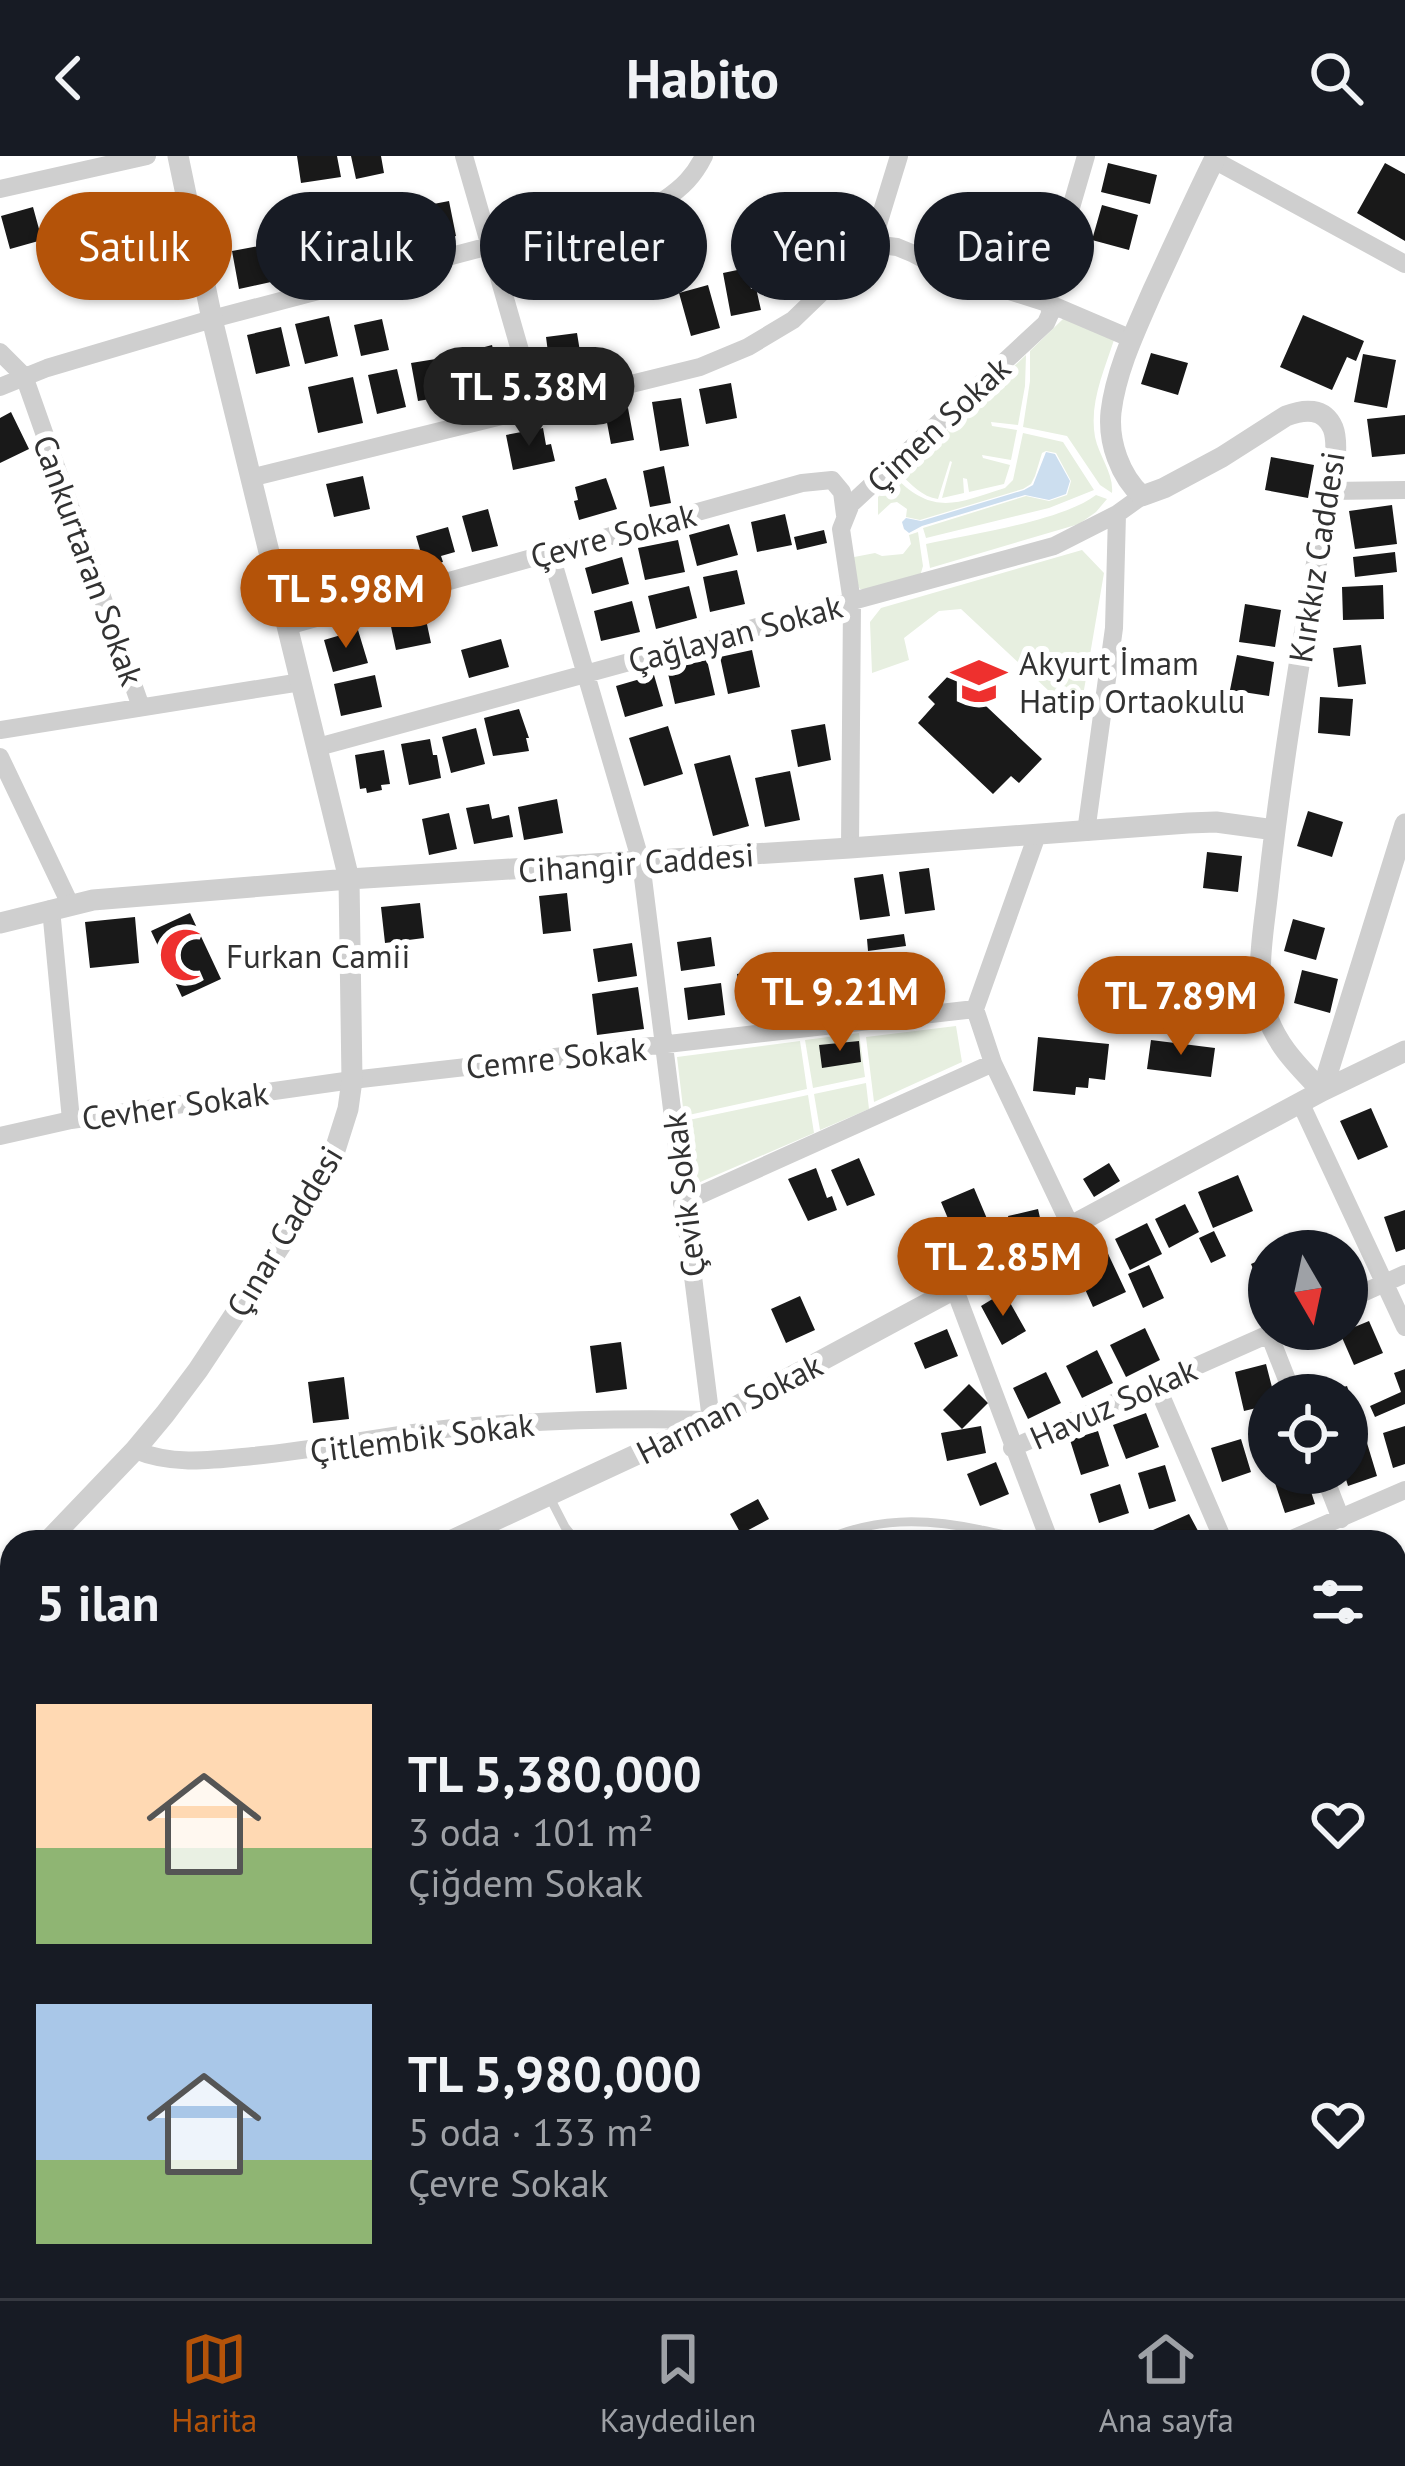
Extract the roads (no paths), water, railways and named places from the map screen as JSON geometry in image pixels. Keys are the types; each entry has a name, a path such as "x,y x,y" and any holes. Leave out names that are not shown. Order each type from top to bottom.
{"street":[{"path":"0,189 147,156"},
{"name":"Çınar Caddesi","path":"58,1530 135,1450 198,1370 312,1194 342,1133 352,1081 350,879 212,319 178,156"},
{"path":"464,156 480,211"},
{"path":"675,192 704,156"},
{"path":"887,192 898,156"},
{"name":"Çimen Sokak","path":"850,848 852,602 842,541 844,515 1046,323 1049,283 1086,156"},
{"path":"1142,496 1131,486 1117,455 1110,416 1132,339 1215,158 1405,264"},
{"path":"890,247 1132,339"},
{"path":"0,387 212,319 480,248"},
{"path":"506,300 536,406"},
{"path":"250,478 700,367 748,347 793,320 814,300"},
{"name":"Cankurtaran Sokak","path":"0,352 24,376 141,707"},
{"name":"Kırkkız Caddesi","path":"1142,496 1165,488 1303,410 1327,419 1334,430 1330,490 1274,830 1263,940 1264,1004 1273,1031 1283,1050 1322,1090"},
{"name":"Çevre Sokak","path":"287,626 824,479 838,484 844,515"},
{"path":"1330,490 1405,490"},
{"name":"Çağlayan Sokak","path":"318,747 1054,546 1118,514 1142,496"},
{"path":"1086,832 1114,628 1118,514"},
{"name":"Çevik Sokak","path":"550,552 641,862 711,1420"},
{"path":"0,730 302,682"},
{"path":"0,757 60,906 71,1120"},
{"name":"Cihangir Caddesi","path":"0,923 60,906 350,879 1216,822 1274,830"},
{"path":"1322,1090 1405,824"},
{"path":"1036,835 976,1009 993,1063 1071,1227"},
{"name":"Cemre Sokak","path":"352,1081 976,1009"},
{"path":"1322,1090 1405,1051"},
{"path":"682,1203 993,1063"},
{"name":"Cevher Sokak","path":"0,1136 71,1120 352,1081"},
{"name":"Harman Sokak","path":"474,1530 711,1420 1322,1090"},
{"path":"1300,1102 1395,1278 1405,1327"},
{"path":"955,1290 1044,1530"},
{"name":"Havuz Sokak","path":"1012,1448 1248,1343"},
{"path":"1156,1384 1219,1530"},
{"name":"Çitlembik Sokak","path":"135,1450 190,1461 302,1451 454,1428 711,1420"},
{"path":"1315,1530 1405,1490"},
{"path":"1331,1494 1341,1519"}],"lane":[{"path":"549,1496 567,1530"},
{"path":"855,1530 920,1520 981,1530"}],"water":[{"path":"1046,452 1055,454 1070,481 1066,494 1049,500 1025,495 909,533 904,529 906,518 921,521 1024,490 1033,485"}],"place":[{"name":"Akyurt İmam Hatip Ortaokulu","path":"979,681"},
{"name":"Furkan Camii","path":"186,955"}]}
